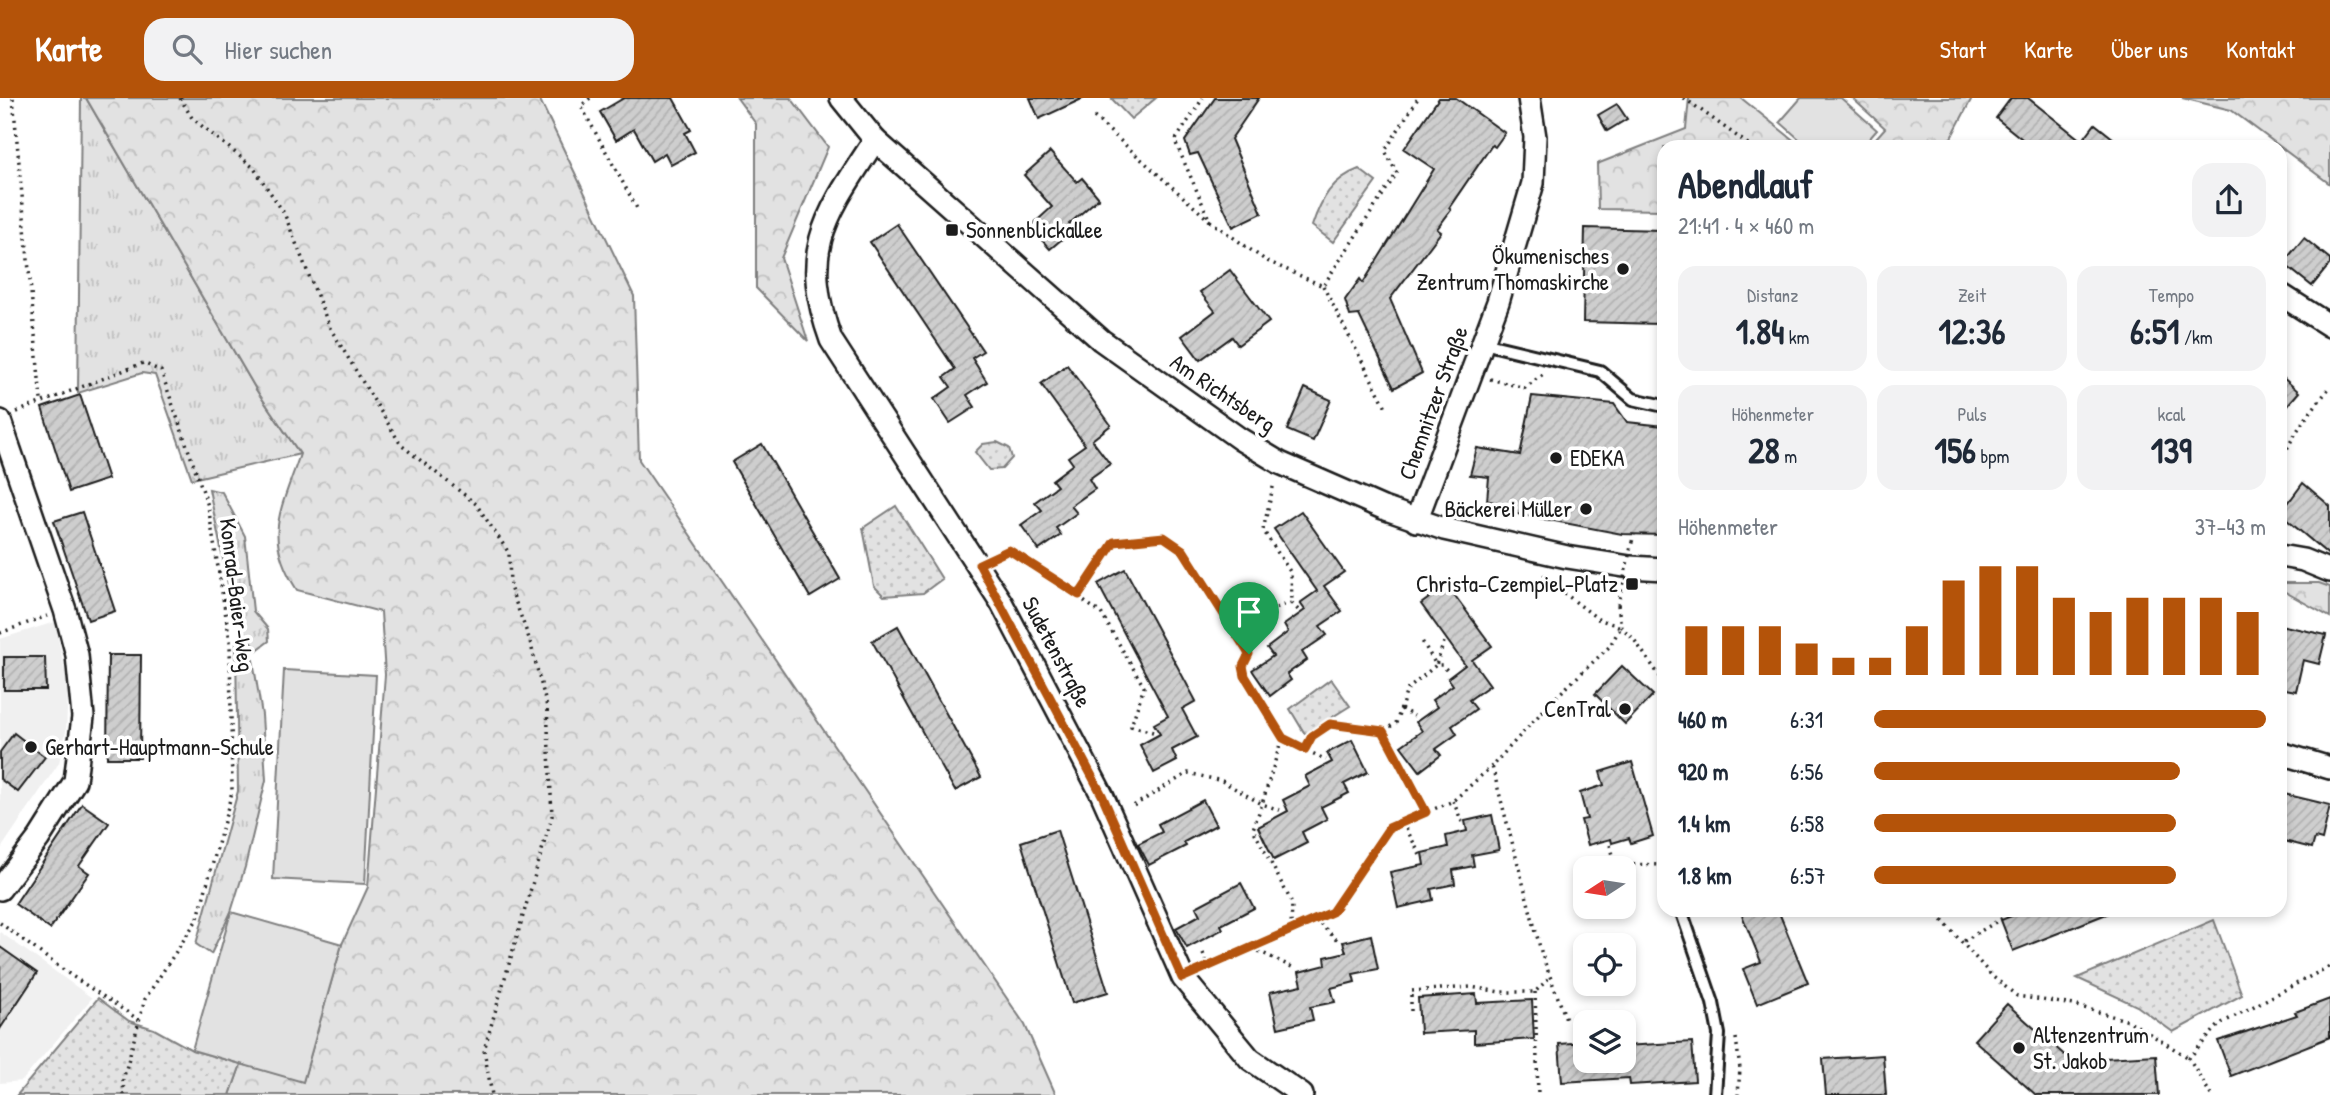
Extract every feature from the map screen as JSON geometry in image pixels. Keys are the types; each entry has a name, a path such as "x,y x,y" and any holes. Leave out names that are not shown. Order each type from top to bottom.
{"street":[{"name":"Am Richtsberg","path":"841,98 875,140 1101,340 1240,439 1280,463 1416,521 1567,557 1657,569"},
{"name":"Chemnitzer Straße","path":"1416,521 1483,344 1532,183 1535,137 1529,98"},
{"name":"Sudetenstraße","path":"875,140 830,209 823,227 816,280 821,313 831,340 979,564 1073,736 1113,818 1182,978 1250,1059 1301,1095"},
{"path":"2287,298 2330,326"},
{"path":"0,890 39,838 75,781 83,717 77,655 5,418"},
{"path":"2287,557 2303,560 2330,571"},
{"path":"2287,755 2330,768"}],"lane":[{"path":"1483,344 1600,371 1633,399 1657,404"},
{"path":"1683,917 1713,1003 1719,1034 1716,1095"}],"path":[{"path":"13,98 41,400"},
{"path":"180,98 192,118 253,167 284,213 330,328 401,445 475,504 509,553 510,587 530,641 547,707 552,816 484,1050 492,1095"},
{"path":"590,98 581,106 639,212"},
{"path":"1203,98 1175,141 1210,221"},
{"path":"1323,286 1397,173 1385,151 1418,98"},
{"path":"1684,98 1742,140"},
{"path":"1094,117 1210,221 1265,260 1323,286 1388,409"},
{"name":"Konrad-Baier-Weg","path":"5,418 41,400 143,363 161,371 208,506 230,640 232,792 198,918 145,999 123,1080 124,1095"},
{"path":"1472,375 1525,388"},
{"path":"2287,447 2298,428 2330,387"},
{"path":"1280,463 1263,530 1291,573 1292,603 1299,611"},
{"path":"1182,978 1332,912 1389,828 1453,801 1492,766 1609,647 1621,627 1618,605 1634,534"},
{"path":"1079,595 1114,542 1164,537 1183,550 1249,654"},
{"path":"979,564 1009,550 1101,612 1144,687 1130,726 1153,732"},
{"path":"1547,580 1598,619 1621,627 1633,638 1657,672"},
{"path":"1292,603 1273,607 1265,613 1243,666 1245,676 1283,738 1326,760"},
{"path":"0,633 65,610"},
{"path":"1422,641 1436,665"},
{"path":"1305,749 1312,736 1330,724 1383,731 1396,723 1407,690 1436,665 1444,642"},
{"path":"1436,665 1442,665 1448,673"},
{"path":"1401,709 1414,716"},
{"path":"1383,731 1426,812"},
{"path":"1283,738 1253,829 1292,903 1290,930"},
{"path":"1492,766 1550,977 1566,1019"},
{"path":"1113,818 1188,773 1222,780 1262,804 1280,810"},
{"path":"1453,801 1462,822"},
{"path":"1403,822 1420,855"},
{"path":"1609,845 1614,858 1621,864 1657,865"},
{"path":"1940,917 1992,976 2017,996 2074,1005 2129,1021 2189,1058 2211,1095"},
{"path":"1964,942 2005,917"},
{"path":"1315,919 1337,940"},
{"path":"0,923 69,974 139,1020"},
{"path":"1252,947 1296,969"},
{"path":"1203,953 1209,967"},
{"path":"2189,1058 2220,1024 2330,966"},
{"path":"1411,1011 1411,991 1471,987 1500,992 1535,992 1550,977"},
{"path":"1535,992 1538,1095"}],"shaded area":[{"name":"Gerhart-Hauptmann-Schule","path":"55,622 68,687 66,731 59,763 0,850 0,639"},
{"path":"0,932 92,998 22,1081 0,1083"}],"green space":[{"path":"81,98 86,98 257,391 300,454 192,479 155,375 142,373 78,393"},
{"path":"86,98 539,98 634,296 639,460 1025,1025 1056,1095 230,1095 241,1064 303,1081 342,944 368,887 385,675 381,612 297,590 286,571 280,554 278,523 300,454 257,391"},
{"path":"737,98 791,98 828,147 781,258 808,341 756,288 756,124"},
{"path":"1111,98 1156,98 1131,119"},
{"path":"1689,98 1741,98 1793,140 1658,140 1686,129"},
{"path":"1801,98 1841,98 1877,130 1868,140 1800,140 1780,122"},
{"path":"1852,98 1972,98 1951,138 1946,140 1874,140 1885,128"},
{"path":"2182,98 2330,98 2330,184 2287,152 2287,140 2271,140 2231,110"},
{"path":"1657,140 1657,210 1598,209 1597,164"},
{"path":"1359,169 1376,182 1333,242 1312,226 1329,191 1342,178"},
{"path":"997,442 1009,448 1012,458 1002,469 989,470 975,452 983,444"},
{"path":"209,489 222,492 245,536 253,611 268,629 269,641 257,650 235,619"},
{"path":"896,506 942,579 923,593 884,596 874,586 863,528"},
{"path":"2287,583 2319,583 2330,587 2330,617 2287,593"},
{"path":"236,644 253,660 262,715 266,780 231,912 211,954 196,944 238,791"},
{"path":"284,670 376,675 365,884 273,879"},
{"path":"1331,679 1350,706 1305,734 1290,709"},
{"path":"231,912 342,944 303,1082 192,1050"},
{"path":"2214,920 2242,995 2173,1032 2137,1006 2077,978"},
{"path":"98,998 129,1021 154,1029 192,1050 241,1064 230,1095 17,1095"}],"building":[{"path":"624,98 673,98 691,130 685,133 695,152 671,165 665,153 652,161 634,129 616,140 600,112"},
{"path":"1030,98 1084,98 1039,119"},
{"path":"1215,98 1259,98 1231,139 1262,213 1233,227 1198,153 1190,155 1185,141"},
{"path":"1439,98 1456,98 1505,133 1495,147 1492,145 1449,208 1451,210 1437,229 1441,232 1390,299 1422,373 1394,388 1359,315 1350,316 1345,300 1360,279 1363,283 1434,169 1404,149"},
{"path":"2011,98 2028,98 2081,140 2023,140 1996,118"},
{"path":"1617,104 1627,119 1607,131 1598,115"},
{"path":"2095,124 2115,140 2083,140"},
{"path":"1050,152 1077,182 1082,178 1099,198 1069,224 1074,229 1050,249 1030,227 1052,207 1024,175"},
{"path":"897,224 983,351 972,358 987,382 967,395 975,407 950,423 934,399 951,387 944,377 955,369 870,242"},
{"name":"Ökumenisches Zentrum Thomaskirche","path":"1585,228 1657,230 1657,324 1583,322"},
{"path":"2304,238 2330,259 2330,264 2312,286 2287,266 2287,258"},
{"path":"1230,270 1269,322 1238,345 1232,337 1200,360 1182,336 1215,311 1200,292"},
{"path":"1067,365 1111,425 1092,440 1110,464 1089,479 1095,489 1071,506 1077,513 1056,528 1061,535 1039,550 1021,525 1042,510 1035,502 1057,486 1052,480 1073,464 1068,457 1085,445 1041,384"},
{"path":"2287,381 2299,392 2287,406"},
{"path":"1305,388 1331,400 1313,441 1287,430"},
{"path":"80,395 108,479 69,492 42,408"},
{"path":"1532,396 1614,404 1627,422 1657,425 1657,535 1622,534 1497,508 1496,502 1487,501 1489,477 1470,475 1477,448 1520,455"},
{"path":"762,444 840,579 810,597 732,462"},
{"path":"2303,483 2330,506 2330,556 2287,520 2287,505"},
{"path":"1301,511 1344,572 1324,586 1342,611 1320,626 1327,635 1302,652 1307,660 1287,674 1291,680 1270,696 1252,670 1273,656 1267,648 1288,632 1284,625 1305,610 1300,603 1317,591 1274,529"},
{"path":"82,512 115,611 88,620 54,521"},
{"path":"1125,569 1196,701 1182,709 1197,737 1172,750 1177,761 1154,773 1140,745 1160,734 1154,724 1168,716 1098,584"},
{"path":"1447,585 1492,646 1472,660 1490,685 1469,700 1476,709 1452,726 1457,734 1436,749 1441,755 1420,771 1401,746 1422,731 1416,722 1437,707 1432,700 1453,685 1448,678 1465,665 1421,604"},
{"path":"898,626 981,777 955,791 872,641"},
{"path":"2287,627 2326,635 2319,664 2303,660 2296,691 2287,689"},
{"path":"108,655 141,655 140,758 107,758"},
{"path":"4,657 45,657 46,690 4,690"},
{"name":"CenTral","path":"1622,666 1653,695 1625,724 1595,694"},
{"path":"14,733 45,757 18,792 0,779 0,752"},
{"path":"1352,740 1368,772 1344,784 1349,793 1321,807 1327,819 1302,832 1307,843 1274,860 1258,827 1288,811 1283,800 1310,786 1305,776 1332,762 1327,753"},
{"path":"1632,762 1653,836 1631,843 1629,838 1588,845 1581,820 1587,819 1580,793 1604,785 1600,772"},
{"path":"2287,795 2330,805 2322,840 2315,838 2312,848 2287,842"},
{"path":"1203,800 1216,825 1184,842 1186,846 1149,865 1138,844 1162,832 1158,824"},
{"path":"82,804 109,823 79,866 89,873 50,929 15,904"},
{"path":"1492,815 1499,850 1472,855 1474,866 1453,870 1455,884 1431,889 1433,900 1398,908 1390,872 1424,865 1422,853 1448,847 1446,836 1467,831 1465,821"},
{"path":"1057,830 1108,992 1072,1003 1021,842"},
{"path":"1241,883 1254,908 1221,925 1223,929 1187,948 1176,928 1200,915 1196,907"},
{"path":"1743,917 1781,917 1808,983 1757,1004 1743,969 1761,962"},
{"path":"2009,917 2099,917 2013,951 2001,920"},
{"path":"1371,935 1378,969 1353,974 1355,982 1331,988 1335,1002 1310,1007 1313,1020 1278,1028 1270,992 1302,985 1299,972 1326,965 1325,957 1346,952 1343,942"},
{"path":"0,947 37,973 0,1029"},
{"path":"1476,994 1477,1003 1532,1000 1534,1039 1474,1043 1474,1030 1420,1033 1418,998"},
{"path":"2330,999 2330,1037 2231,1076 2218,1041 2297,1015 2295,1012"},
{"name":"Altenzentrum St. Jakob","path":"2007,1004 2070,1060 2156,1055 2159,1095 2036,1095 1974,1040"},
{"path":"1692,1042 1695,1081 1630,1085 1629,1078 1562,1082 1559,1044 1573,1043 1573,1073 1636,1073 1636,1045"},
{"path":"1883,1055 1886,1095 1826,1095 1823,1059"}],"place":[{"name":"Sonnenblickallee","path":"952,230"},
{"name":"Ökumenisches Zentrum Thomaskirche","path":"1623,269"},
{"name":"EDEKA","path":"1556,458"},
{"name":"Bäckerei Müller","path":"1586,509"},
{"name":"Christa-Czempiel-Platz","path":"1632,584"},
{"name":"CenTral","path":"1625,709"},
{"name":"Gerhart-Hauptmann-Schule","path":"31,747"},
{"name":"Altenzentrum St. Jakob","path":"2019,1048"}],"route":[{"path":"1164,537 1183,550 1249,654 1243,666 1245,676 1283,738 1305,749 1312,736 1330,724 1356,730 1383,731 1426,812 1389,828 1332,912 1182,978 1102,795 1073,736 979,564 1009,550 1079,595 1114,542 1164,537"}]}
